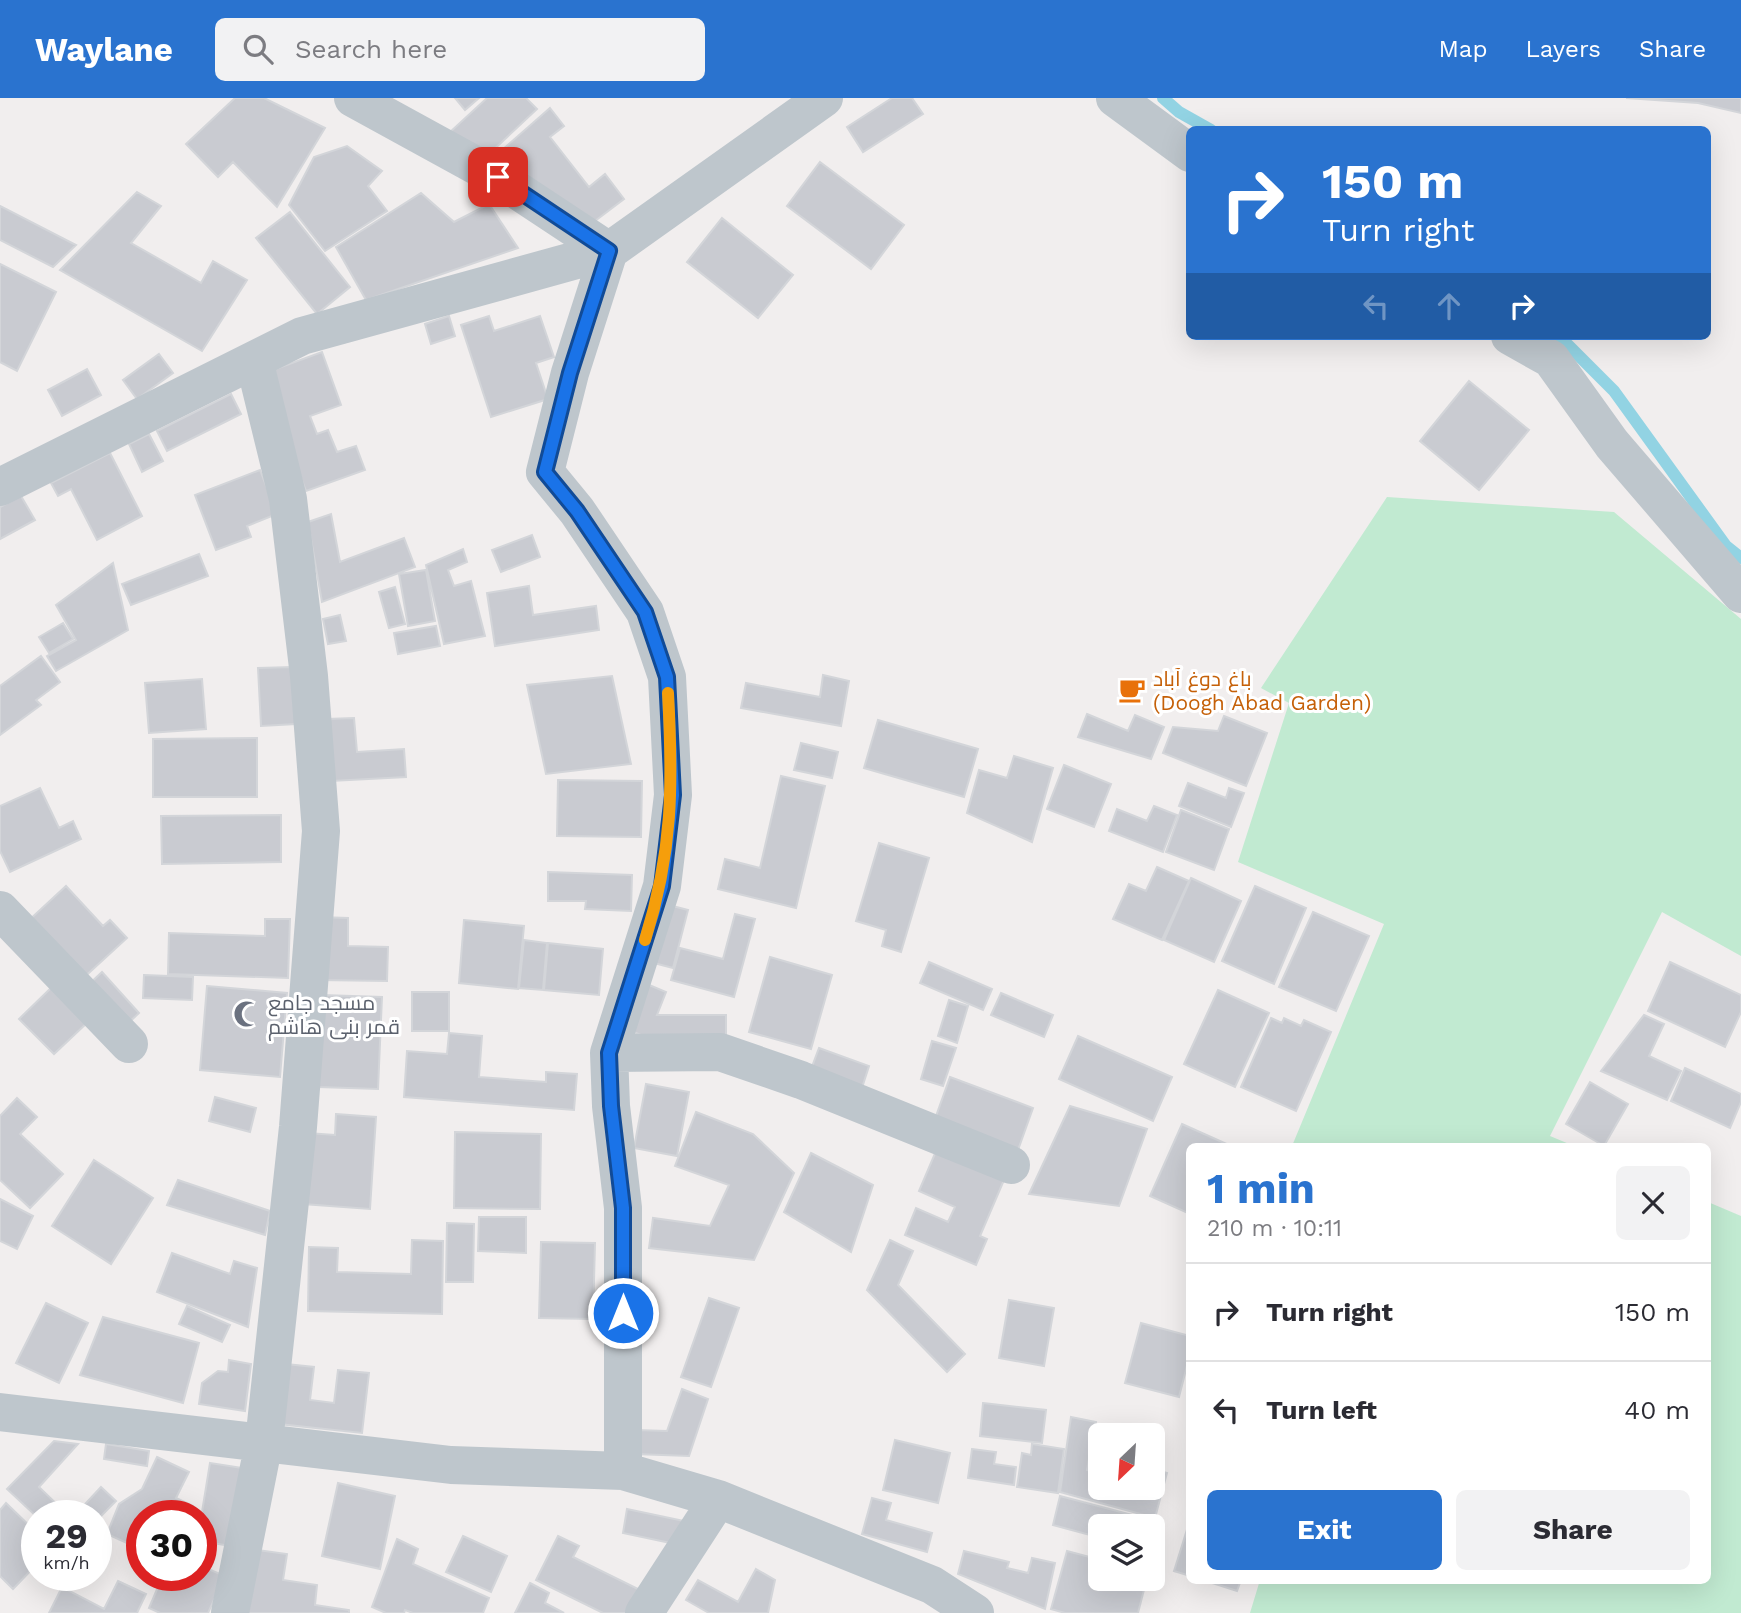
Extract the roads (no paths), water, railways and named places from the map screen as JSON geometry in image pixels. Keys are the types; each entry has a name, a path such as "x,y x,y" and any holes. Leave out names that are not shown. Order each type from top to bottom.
{"street":[{"path":"353,98 498,177 609,251"},
{"path":"0,487 302,336 609,251 824,98"},
{"path":"1115,98 1186,150"},
{"path":"609,251 570,373 545,472 577,511 645,612 667,677 673,795 662,886 609,1053 611,1106 623,1208 623,1471"},
{"path":"1517,340 1550,359 1612,444 1741,594"},
{"path":"230,1613 264,1442 298,1126 321,831 309,676 288,499 254,360"},
{"path":"0,911 129,1044"},
{"path":"609,1053 720,1052 802,1080 1011,1165"},
{"path":"0,1412 451,1465 623,1471 718,1499 932,1585 975,1613"},
{"path":"644,1613 718,1499"}],"waterway":[{"path":"1163,98 1179,112 1204,126"},
{"path":"1563,340 1614,391 1726,546 1741,558"}],"place":[{"name":"باغ دوغ آباد (Doogh Abad Garden)","path":"1132,690"},
{"name":"مسجد جامع قمر بنی هاشم","path":"247,1014"}]}
